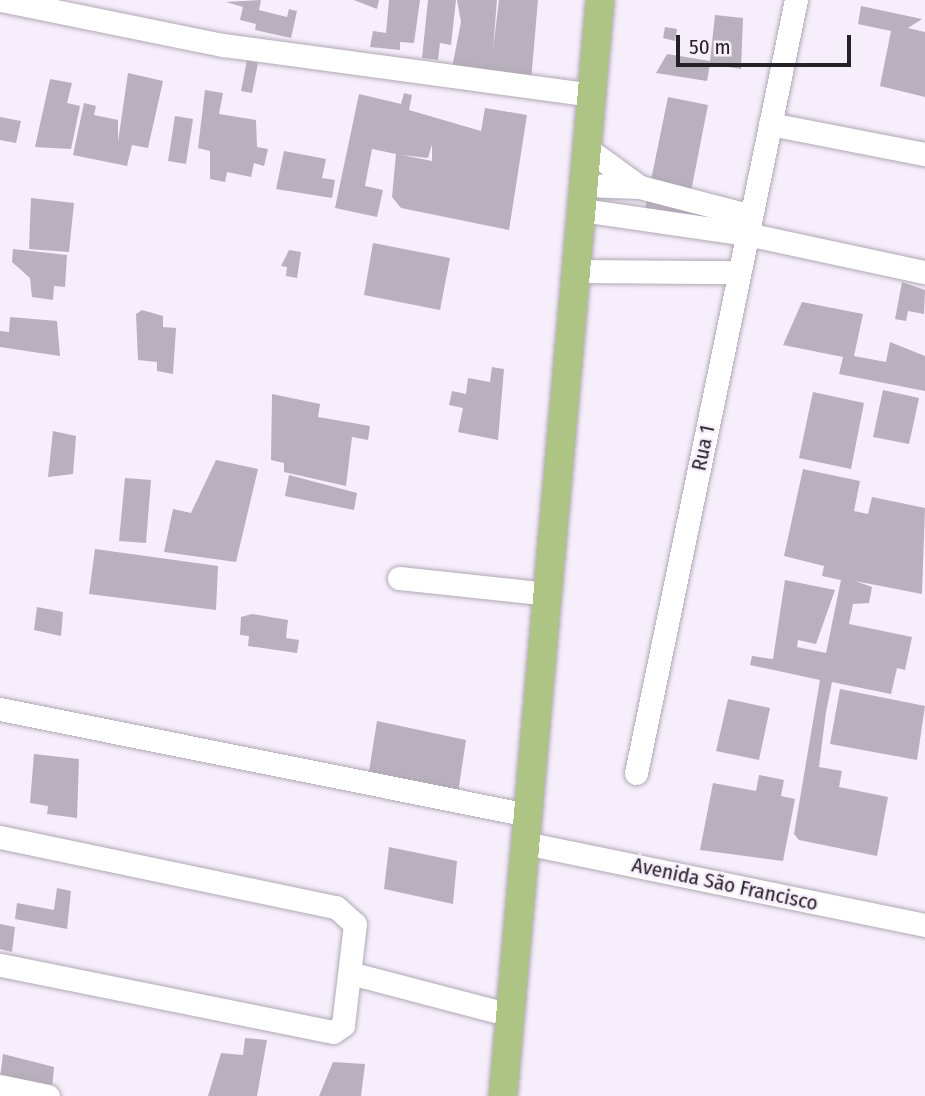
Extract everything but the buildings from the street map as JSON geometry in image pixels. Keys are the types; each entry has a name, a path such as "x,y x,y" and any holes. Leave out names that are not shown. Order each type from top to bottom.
{"main road":[{"path":"503,1096 589,150 600,0"}],"street":[{"path":"1,0 222,45 593,95"},
{"name":"Rua 1","path":"636,773 796,0"},
{"path":"770,124 925,154"},
{"path":"589,150 639,187 749,225 925,272"},
{"path":"584,198 639,187"},
{"path":"584,198 749,225"},
{"path":"577,271 739,272"},
{"path":"400,578 548,594"},
{"path":"0,709 528,815"},
{"path":"0,837 336,906 355,924 343,1025 333,1032 0,965"},
{"name":"Avenida São Francisco","path":"525,843 925,925"},
{"path":"350,973 510,1015"},
{"path":"0,1086 48,1096"}]}
